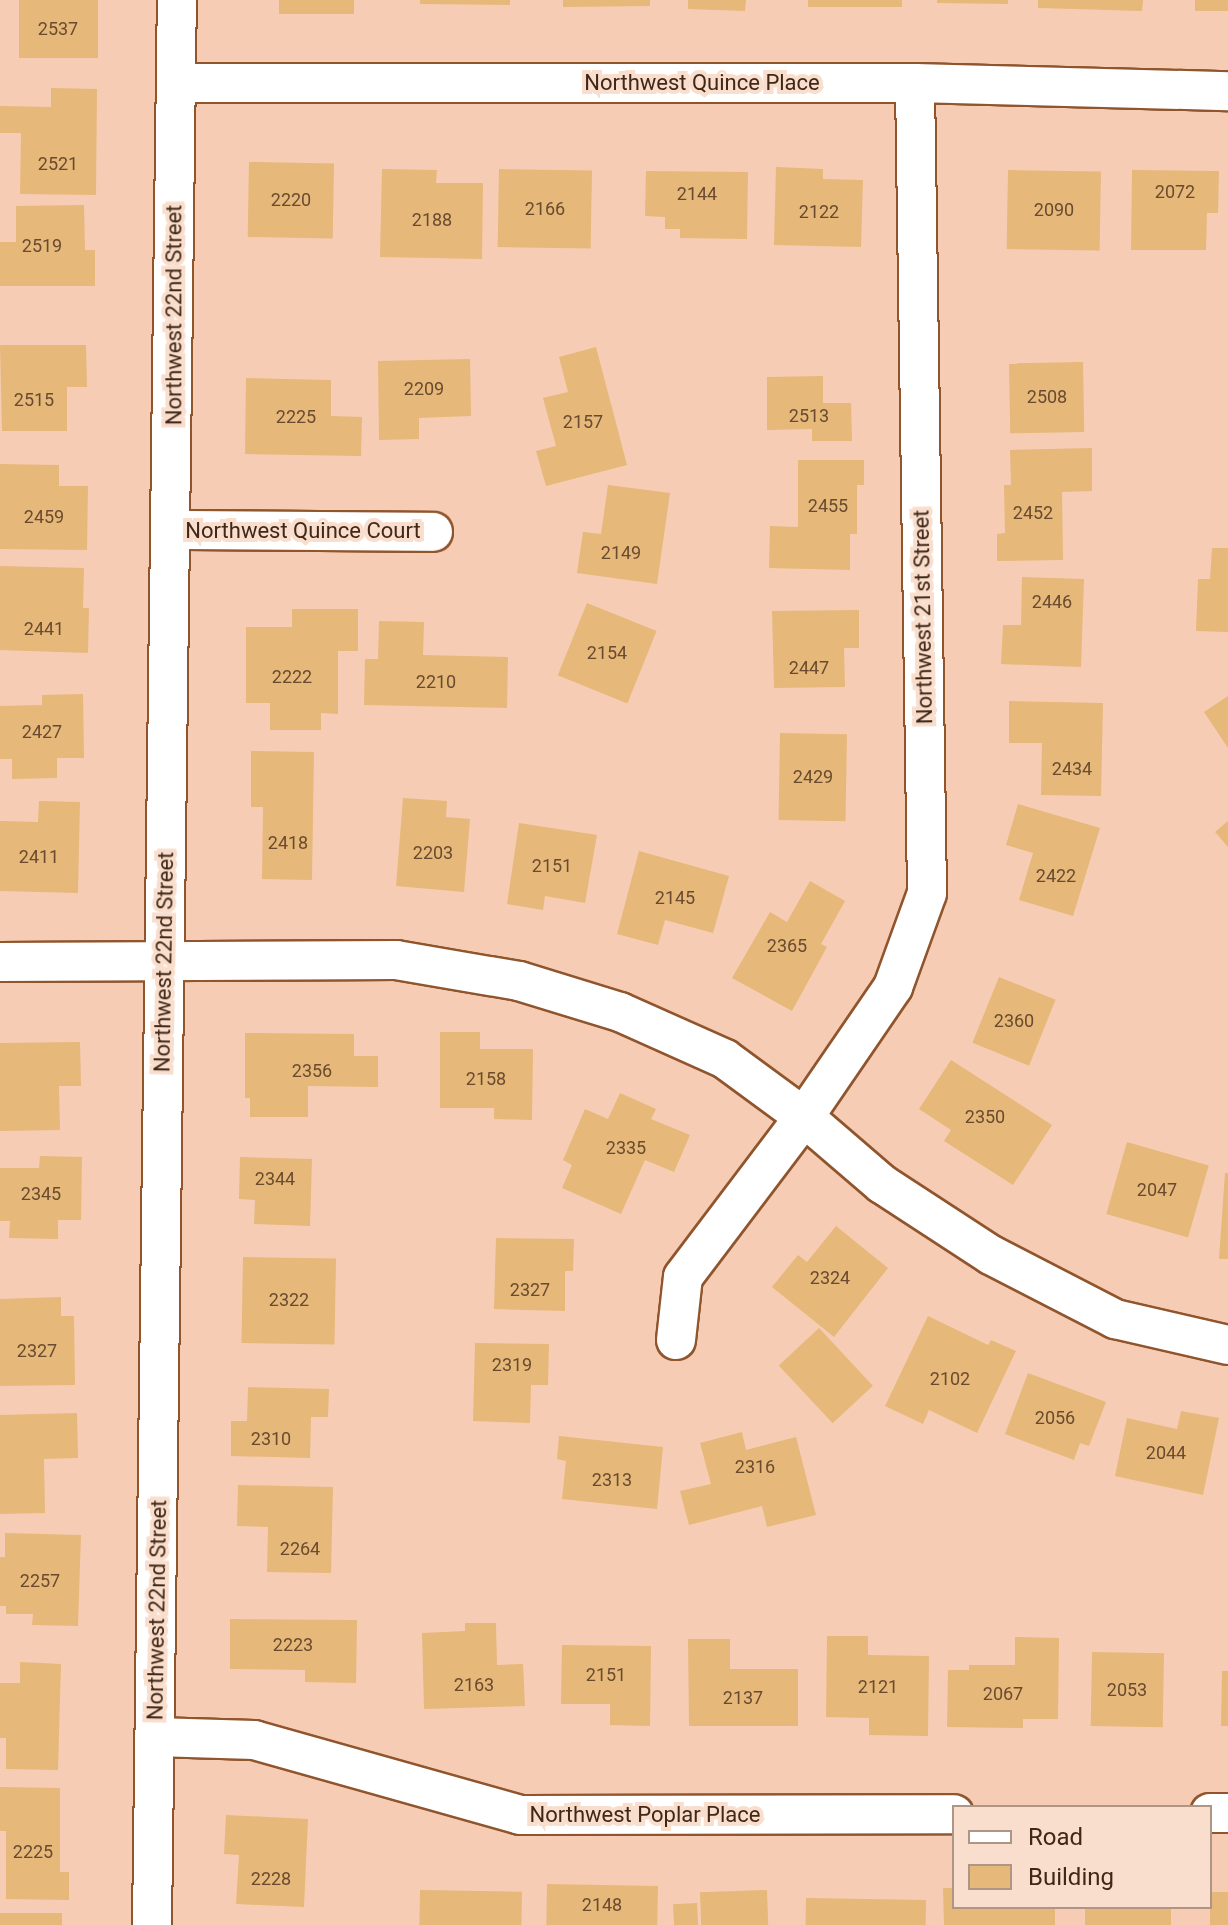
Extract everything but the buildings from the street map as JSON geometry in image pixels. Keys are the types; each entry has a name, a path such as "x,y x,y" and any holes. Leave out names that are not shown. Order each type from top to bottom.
{"street":[{"name":"Northwest 22nd Street","path":"152,1925 177,0"},
{"name":"Northwest Quince Place","path":"176,83 915,83 1228,91"},
{"name":"Northwest 21st Street","path":"676,1340 683,1277 804,1117 893,987 927,893 915,83"},
{"name":"Northwest Quince Court","path":"172,530 433,532"},
{"path":"0,962 396,960 519,981 620,1012 725,1059 804,1117 882,1184 991,1255 1115,1319 1228,1345"},
{"name":"Northwest Poplar Place","path":"155,1737 254,1740 520,1815 952,1814"}]}
